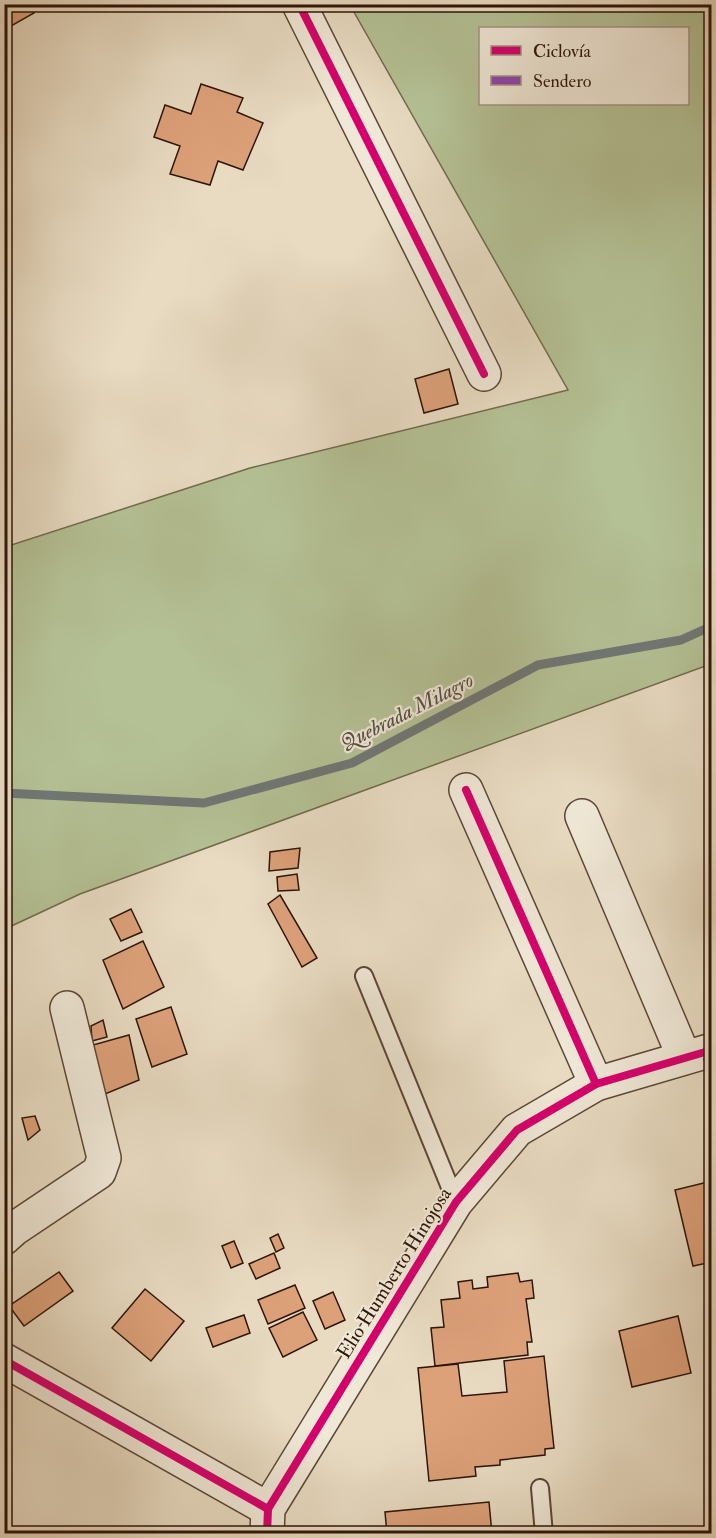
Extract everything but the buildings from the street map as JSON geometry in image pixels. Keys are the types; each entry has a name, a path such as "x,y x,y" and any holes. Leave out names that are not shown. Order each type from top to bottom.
{"street":[{"path":"299,4 484,374"},
{"path":"466,790 596,1084"},
{"path":"582,816 698,1054"},
{"path":"4,1238 14,1228 99,1172 104,1158 68,1008"},
{"name":"Elio Humberto Hinojosa","path":"268,1521 456,1202 518,1130 596,1084 698,1054"},
{"path":"4,1360 268,1521"}],"lane":[{"path":"364,976 456,1202"},
{"path":"540,1488 544,1533"}],"green space":[{"path":"350,5 711,5 711,664 80,894 5,929 5,547 250,468 568,390"}],"waterway":[{"name":"Quebrada Milagro","path":"4,793 204,803 352,763 538,665 681,640 712,626"}],"marked path":[{"path":"703,1052 712,1072"}],"cycle path":[{"path":"299,4 484,374"},
{"path":"466,790 596,1084"},
{"path":"267,1534 268,1509 456,1202 517,1130 596,1084 712,1050"},
{"path":"4,1360 268,1509"}]}
